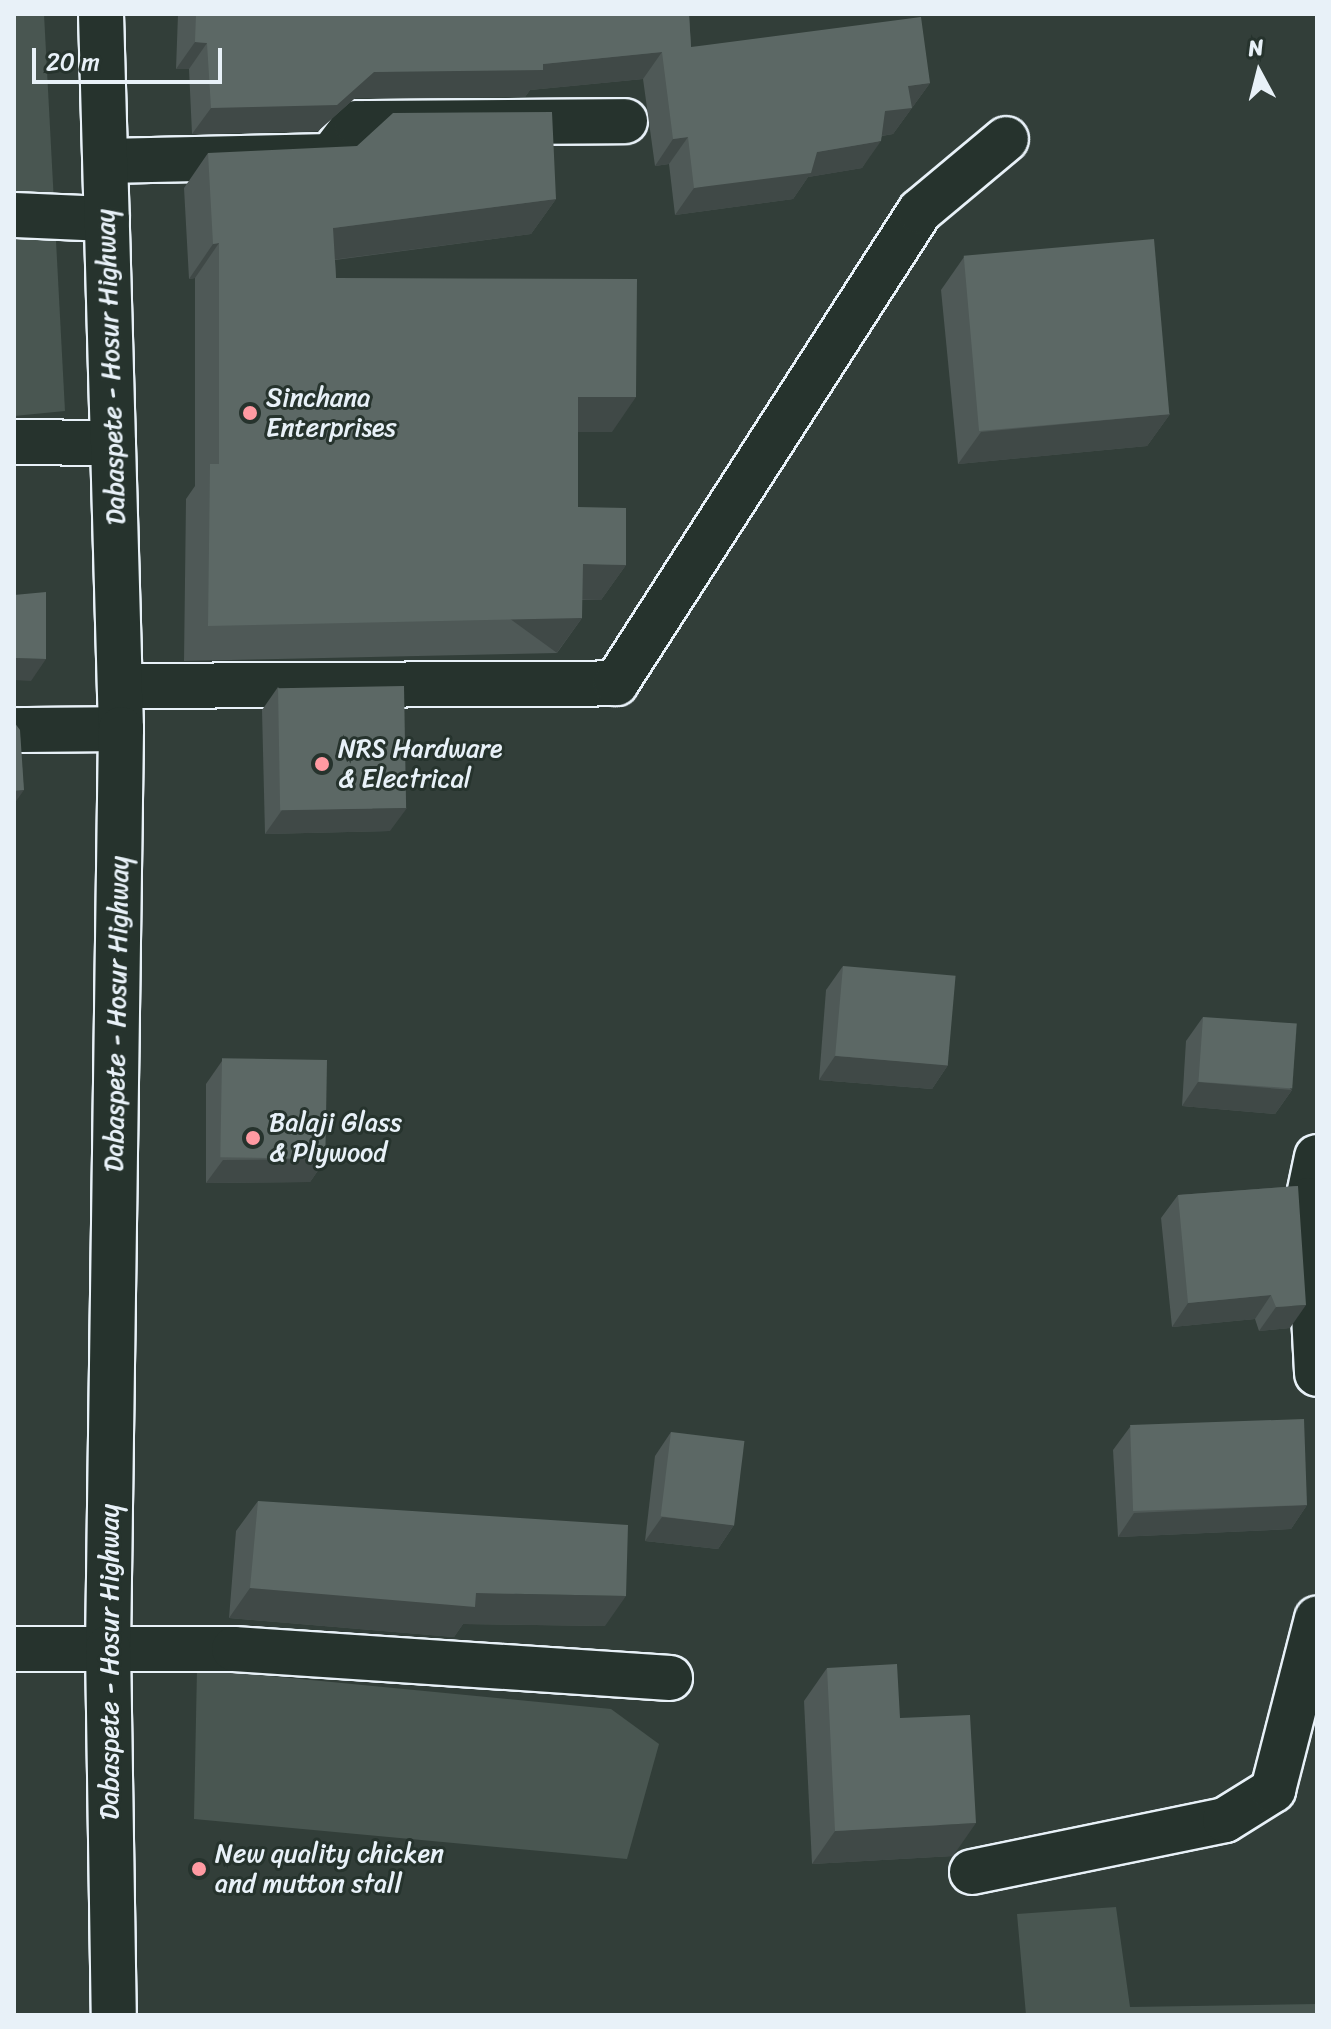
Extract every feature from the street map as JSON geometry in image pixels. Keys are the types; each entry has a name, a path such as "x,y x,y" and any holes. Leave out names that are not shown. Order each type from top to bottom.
{"main road":[{"name":"Dabaspete - Hosur Highway","path":"101,14 121,729 108,1648 114,2015"},
{"path":"106,161 331,156 356,123 625,121"},
{"path":"120,686 616,683 920,211 1006,139"},
{"path":"14,215 107,219"},
{"path":"14,442 113,443"},
{"path":"14,730 121,729"},
{"path":"1317,1157 1308,1200 1317,1374"},
{"path":"972,1872 1225,1820 1273,1790 1317,1619"},
{"path":"14,1649 108,1648 670,1678"}],"shaded area":[{"path":"14,14 44,14 65,411 14,416"},
{"path":"197,1669 611,1709 659,1744 627,1859 194,1819"},
{"path":"1116,1907 1130,2007 1317,2004 1317,2015 1026,2015 1017,1914"}],"building":[{"path":"196,14 689,14 691,47 921,17 930,83 908,86 912,108 885,111 881,141 817,152 811,173 694,188 688,137 673,139 662,52 543,64 543,70 374,72 337,105 211,108 207,43 195,42"},
{"path":"552,112 556,199 333,228 336,278 637,279 636,397 578,397 578,507 626,508 626,565 583,564 582,618 208,626 210,464 219,464 219,243 213,244 208,153 357,146 393,113"},
{"path":"1154,239 1169,414 979,431 964,256"},
{"path":"46,592 46,659 14,658 14,595"},
{"path":"404,686 406,808 280,810 278,688"},
{"path":"14,722 20,730 24,790 14,791"},
{"path":"843,966 956,976 948,1066 835,1056"},
{"path":"1203,1017 1297,1024 1292,1088 1198,1082"},
{"path":"222,1058 327,1060 325,1159 220,1157"},
{"path":"1298,1186 1306,1305 1276,1307 1271,1295 1188,1303 1178,1195"},
{"path":"1304,1419 1307,1505 1133,1511 1130,1425"},
{"path":"671,1432 744,1441 734,1525 661,1516"},
{"path":"258,1501 628,1525 626,1596 476,1593 475,1607 250,1588"},
{"path":"897,1664 900,1718 970,1715 976,1823 835,1831 827,1668"}],"place":[{"name":"Sinchana Enterprises","path":"250,413"},
{"name":"NRS Hardware & Electrical","path":"322,764"},
{"name":"Balaji Glass & Plywood","path":"253,1138"},
{"name":"New quality chicken and mutton stall","path":"199,1869"}]}
